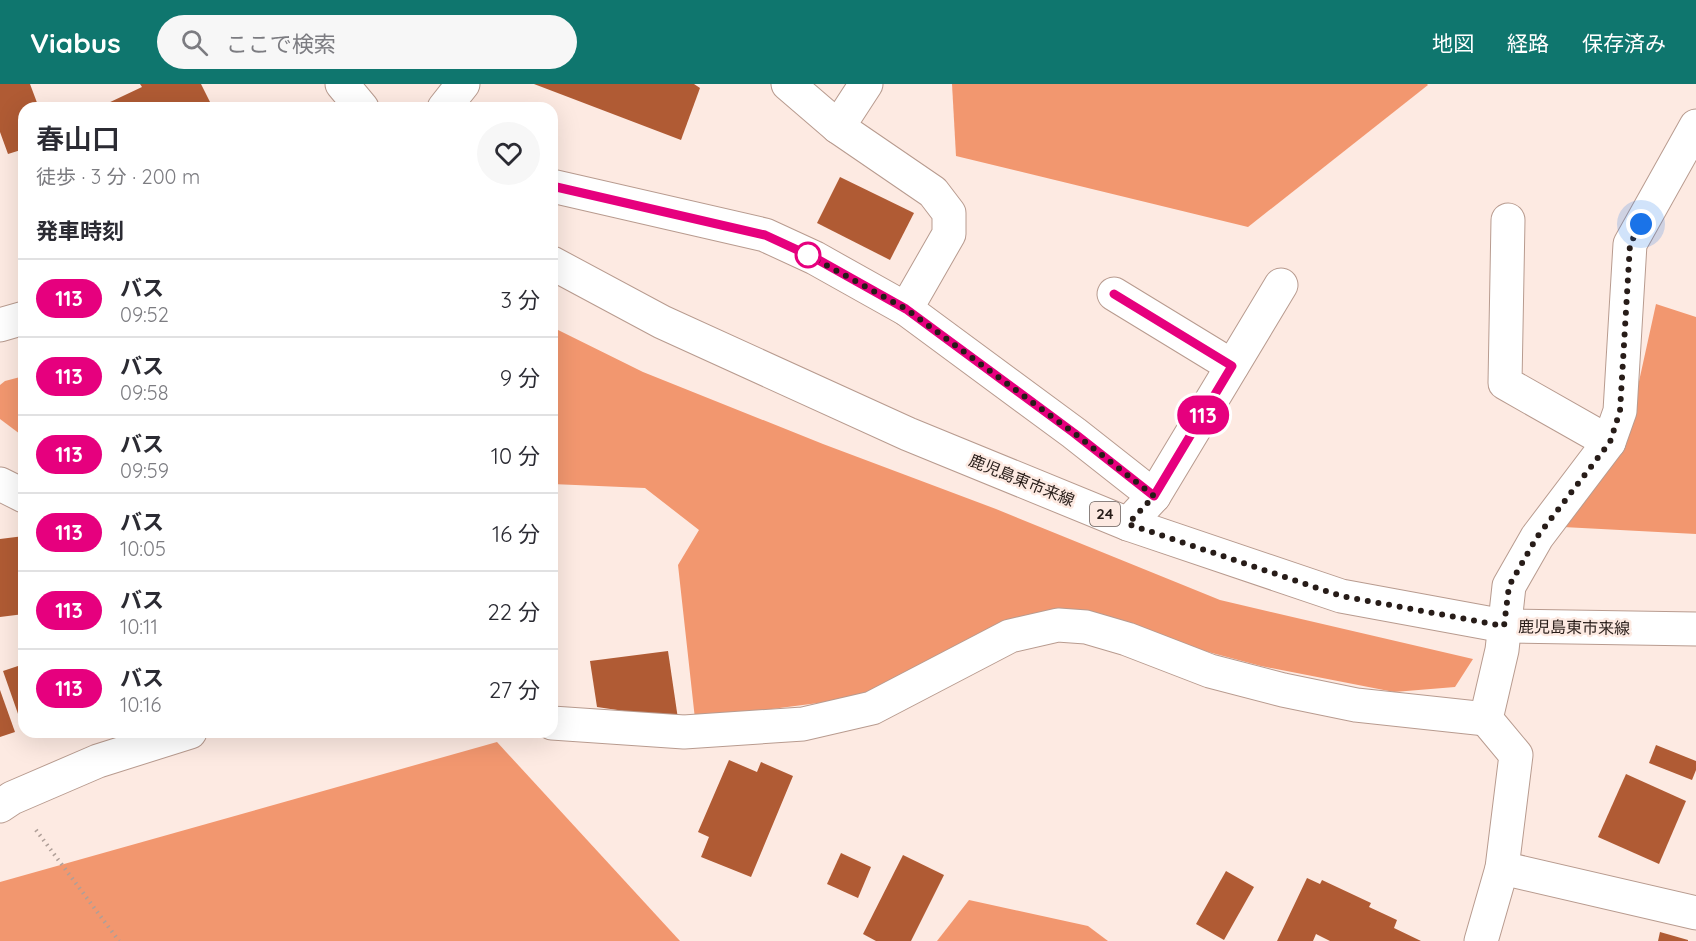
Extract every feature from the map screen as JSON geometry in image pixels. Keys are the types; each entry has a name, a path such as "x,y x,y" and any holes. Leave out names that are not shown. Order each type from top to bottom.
{"street":[{"path":"342,84 357,102"},
{"path":"449,102 463,84"},
{"path":"788,84 838,127 933,192 949,213 949,234 906,309"},
{"path":"838,127 866,84"},
{"path":"1486,719 1502,650 1509,586 1537,537 1610,442 1620,411 1630,244 1696,126"},
{"path":"558,187 765,235 815,258 906,309 1074,433 1154,496"},
{"path":"1508,220 1504,383 1610,442"},
{"name":"鹿児島東市来線","path":"558,267 662,322 908,434 1128,524 1341,596 1504,626 1696,629"},
{"path":"1128,524 1154,496 1281,285"},
{"path":"1114,294 1232,366"},
{"path":"0,325 18,320"},
{"path":"0,484 18,493"},
{"path":"558,723 684,732 803,724 872,708 1010,636 1058,625 1086,627 1127,639 1210,671 1283,690 1356,705 1486,719 1516,755 1502,868 1481,941"},
{"path":"6,802 98,761 166,738"},
{"path":"1502,868 1696,913"}],"path":[{"path":"6,802 119,941"}],"shaded area":[{"path":"952,84 1428,85 1248,227 956,156"},
{"path":"1656,304 1696,317 1696,534 1563,527 1627,436"},
{"path":"558,330 643,372 823,444 996,509 1220,600 1473,659 1455,687 1394,692 1261,666 1087,617 865,697 695,719 678,565 699,530 645,488 558,484"},
{"path":"18,378 18,432 0,419 0,385"},
{"path":"497,742 680,941 0,941 0,882"},
{"path":"969,900 1088,926 1108,941 937,941"}],"building":[{"path":"0,84 30,84 37,102 18,102 18,151 8,154 0,132"},
{"path":"140,84 201,84 210,102 110,102 142,87"},
{"path":"534,84 694,84 700,88 681,140"},
{"path":"840,177 914,213 890,260 817,223"},
{"path":"18,537 18,615 0,617 0,539"},
{"path":"668,651 678,719 597,707 590,661"},
{"path":"18,666 18,714 3,671"},
{"path":"0,690 15,732 0,737"},
{"path":"1656,745 1696,761 1696,770 1692,780 1649,763"},
{"path":"729,760 757,772 761,762 793,776 751,877 701,857 709,837 698,832"},
{"path":"1626,774 1686,801 1659,864 1598,837"},
{"path":"841,853 871,867 858,898 827,884"},
{"path":"903,855 944,875 911,941 876,941 863,934"},
{"path":"1226,871 1254,887 1224,940 1196,924"},
{"path":"1307,878 1320,884 1322,880 1371,903 1369,907 1397,920 1394,928 1421,941 1330,941 1316,934 1313,941 1277,941"},
{"path":"1660,932 1688,940 1688,941 1658,941"}],"bus line":[{"name":"113","path":"558,187 765,235 815,258 906,309 1074,433 1154,496 1232,366 1114,294"}],"route":[{"path":"808,255 906,309 1074,433 1154,496 1128,524 1341,596 1504,626 1509,586 1537,537 1610,442 1620,411 1630,244 1641,224"}]}
